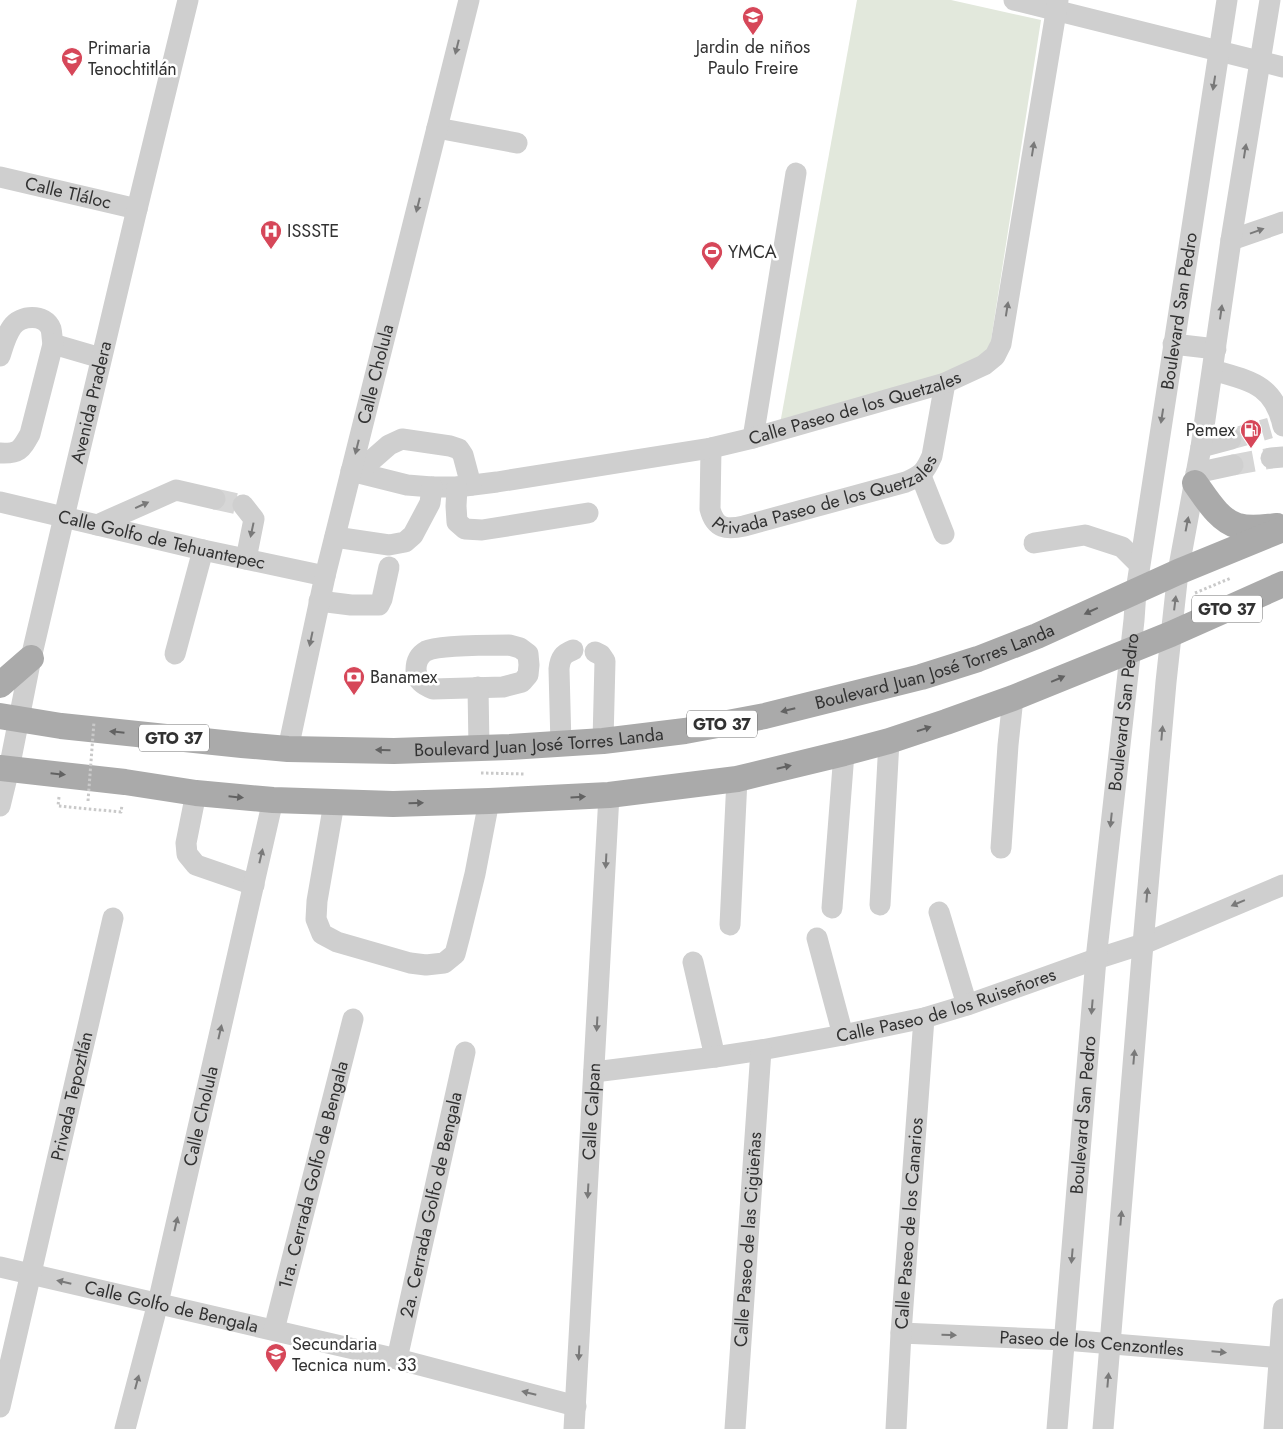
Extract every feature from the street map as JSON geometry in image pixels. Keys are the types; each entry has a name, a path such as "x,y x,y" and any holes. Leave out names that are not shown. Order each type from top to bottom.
{"main road":[{"path":"1195,478 1217,511 1226,520 1238,526 1250,528 1283,525"},
{"name":"Boulevard Juan José Torres Landa","path":"9,717 60,726 288,748 394,750 561,745 685,731 765,716 921,677 978,659 1038,636 1178,572 1283,529"},
{"name":"GTO 37","path":"5,769 125,782 196,793 273,800 393,804 609,795 737,779 889,741 1013,698 1171,634 1283,584"},
{"path":"0,685 31,658"}],"street":[{"name":"Avenida Pradera","path":"0,806 9,717 31,658 136,209 188,0"},
{"name":"Calle Cholula","path":"288,748 325,576 354,472 469,0"},
{"path":"1014,0 1057,5 1259,62 1283,67"},
{"name":"Boulevard San Pedro","path":"1058,1429 1096,959 1136,591 1227,0"},
{"path":"1104,1429 1143,944 1178,572 1201,447 1231,240 1270,0"},
{"name":"Calle Paseo de los Quetzales","path":"354,472 407,485 432,487 464,486 711,448 753,438 945,383 984,365 996,356 1001,344 1057,5"},
{"path":"437,128 517,143"},
{"path":"753,438 796,173"},
{"name":"Calle Tláloc","path":"1,180 136,209"},
{"path":"1231,240 1283,222"},
{"path":"0,356 12,326 22,319 33,317 44,320 51,328 53,344 30,434 23,447 13,453 0,453"},
{"path":"53,344 101,358"},
{"path":"1173,344 1216,349"},
{"path":"1212,370 1251,383 1266,391 1275,401 1279,426"},
{"name":"Privada Paseo de los Quetzales","path":"711,448 710,509 712,519 722,527 744,526 906,482 921,476 928,467 932,456 945,383"},
{"path":"354,472 388,445 402,439 450,446 459,449 463,455 464,486 456,506 457,522 466,530 482,530 588,513"},
{"path":"1201,447 1232,439"},
{"path":"1195,478 1233,465"},
{"path":"921,476 944,534"},
{"path":"335,537 390,545 404,542 413,535 430,503 432,487"},
{"path":"97,525 176,490 215,499"},
{"name":"Calle Golfo de Tehuantepec","path":"0,502 202,550 325,576"},
{"path":"243,505 254,519 246,559"},
{"path":"1034,543 1085,535 1122,547 1140,564"},
{"path":"175,654 202,550"},
{"path":"319,601 351,605 379,605 388,567"},
{"path":"509,645 520,648 528,654 528,675 522,682 503,687 478,687 433,689 424,686 417,677 416,664 421,654 428,649 445,647 509,645"},
{"path":"561,745 560,660 564,654 573,650"},
{"path":"595,652 601,654 605,661 603,741"},
{"path":"478,687 479,748"},
{"path":"1001,848 1013,698"},
{"path":"880,905 889,741"},
{"path":"832,908 844,753"},
{"path":"730,926 737,779"},
{"path":"196,793 186,843 187,854 196,865 254,885"},
{"name":"Calle Calpan","path":"574,1429 609,795"},
{"name":"Calle Cholula","path":"125,1429 158,1303 273,800"},
{"path":"334,803 317,900 316,919 322,934 337,942 426,966 444,963 455,954 475,874 489,801"},
{"name":"Calle Paseo de los Ruiseñores","path":"594,1072 761,1050 842,1036 924,1018 1143,944 1283,884"},
{"path":"939,912 967,1005"},
{"name":"Privada Tepoztlán","path":"0,1407 113,918"},
{"path":"817,938 842,1036"},
{"path":"693,962 715,1057"},
{"name":"Calle Paseo de los Canarios","path":"896,1429 901,1333 924,1018"},
{"name":"1ra. Cerrada Golfo de Bengala","path":"274,1330 353,1020"},
{"name":"Calle Paseo de las Cigüeñas","path":"736,1429 761,1050"},
{"name":"2a. Cerrada Golfo de Bengala","path":"397,1359 466,1052"},
{"name":"Calle Golfo de Bengala","path":"0,1267 397,1359 576,1406"},
{"path":"1274,1429 1281,1358 1283,1309"},
{"name":"Paseo de los Cenzontles","path":"901,1333 1111,1343 1281,1358"}],"path":[{"path":"87,810 94,722"},
{"path":"58,806 121,812"}],"shaded area":[{"path":"857,0 951,0 1041,20 989,353 936,380 780,424"}],"tunnel":[{"path":"1231,439 1270,428"},
{"path":"1233,465 1271,458"},
{"path":"215,499 243,505"}],"place":[{"name":"Jardin de niños Paulo Freire","path":"753,36"},
{"name":"Primaria Tenochtitlán","path":"72,77"},
{"name":"ISSSTE","path":"271,250"},
{"name":"YMCA","path":"712,271"},
{"name":"Pemex","path":"1251,449"},
{"name":"Banamex","path":"354,696"},
{"name":"Secundaria Tecnica num. 33","path":"276,1373"}]}
